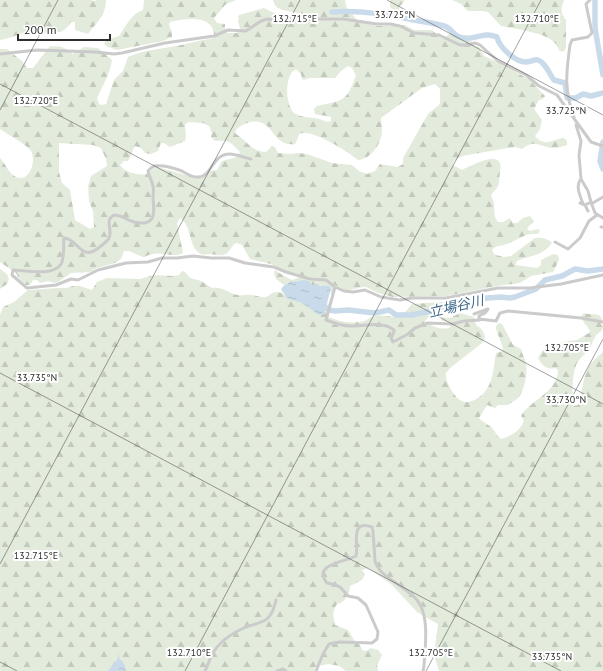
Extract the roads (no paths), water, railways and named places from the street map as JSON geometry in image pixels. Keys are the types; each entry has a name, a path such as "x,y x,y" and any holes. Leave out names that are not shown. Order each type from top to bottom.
{"street":[{"path":"589,1 586,4 592,33 588,37 571,42 568,62 567,95 581,141 579,156 581,179 588,191 591,203 597,215 603,218"},
{"path":"0,54 37,50 114,54 189,39 214,36 228,30 246,31 261,21 267,19 293,21 313,18 337,18 359,20 377,24 390,24 400,26 414,33 439,35 460,45 480,45 498,61 526,75 539,86 557,95 591,142 603,146"},
{"path":"251,159 231,154 222,155 205,174 197,177 181,171 154,166 148,172 153,185 154,204 153,217 150,222 134,222 125,217 114,215 110,218 109,222 109,238 98,248 91,252 84,251 70,240 64,238 62,262 58,267 33,273 12,270 12,275 27,288 62,284 71,279 78,280 98,270 126,263 148,262 162,258 193,256 228,258 245,263 274,266 290,274 310,279 326,280 335,287 348,292 365,290 381,297 400,300 412,298 446,298 498,288 530,288 561,284 603,275"},
{"path":"581,179 577,186 582,204 588,211"},
{"path":"582,204 591,203 603,198"},
{"path":"555,242 568,249 579,240 588,221 597,215"},
{"path":"583,232 586,238"},
{"path":"335,287 326,320 340,325 351,326 370,324 390,327 394,330 390,338 393,342 408,334 415,328 428,323 453,324 480,320 496,321 500,312 508,311 581,318 603,322"},
{"path":"474,314 488,308 485,313 479,316 480,320"},
{"path":"316,671 329,644 340,642 372,643 377,639 378,632 366,605 358,598 348,596 340,588 327,584 323,578 324,572 328,566 356,556 356,532 362,526 366,525 372,527 373,530 376,566 417,600 425,616 425,651 423,671"},
{"path":"206,671 209,659 214,650 236,632 247,627 260,624 266,620 274,608 276,600"},
{"path":"277,671 286,671"}],"water":[{"path":"304,280 309,281 312,285 317,284 320,286 329,286 331,288 324,315 316,314 302,303 286,298 281,289 285,284"},
{"path":"119,653 119,658 125,665 126,671 108,671 117,660"}],"waterway":[{"path":"595,0 595,28 603,75"},
{"path":"332,12 373,13 433,23 447,27 457,36 464,38 492,35 497,37 504,49 517,60 526,62 537,60 541,61 554,80 565,83 567,98 576,98 583,94 591,96 603,93"},
{"path":"603,142 600,161 603,169"},
{"name":"立場谷川","path":"321,303 329,310 335,311 348,310 375,313 389,310 396,315 412,315 440,309 451,309 468,302 487,298 515,297 536,289 545,280 562,276 575,269 588,271 603,269"}]}
